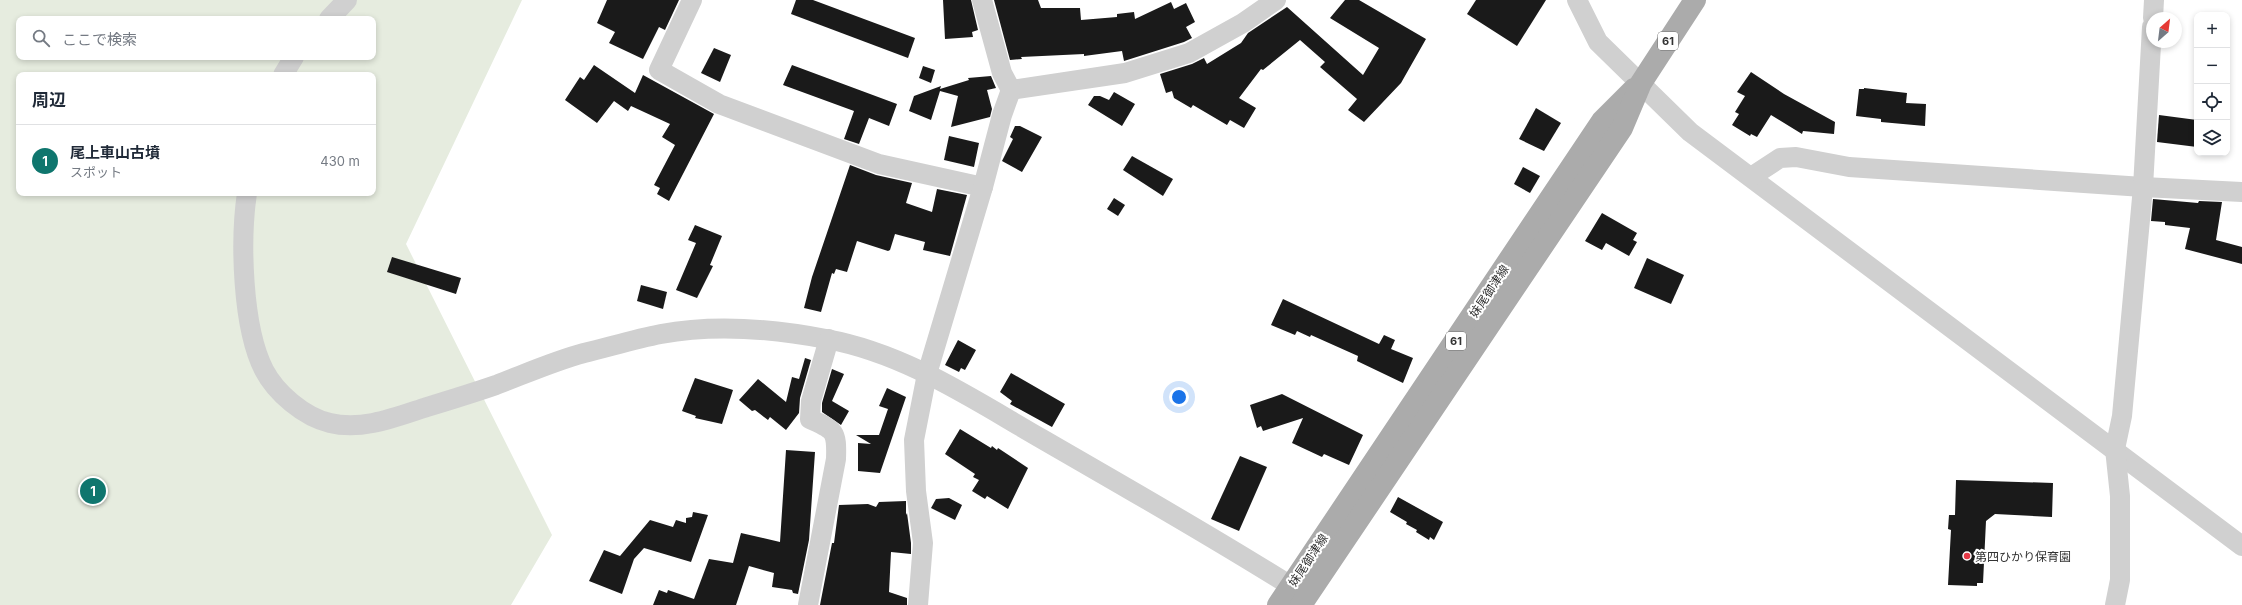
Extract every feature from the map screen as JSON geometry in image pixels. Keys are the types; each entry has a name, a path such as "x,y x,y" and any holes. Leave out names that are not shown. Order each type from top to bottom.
{"main road":[{"name":"妹尾御津線","path":"1278,605 1299,596 1622,128 1640,83 1695,0"}],"street":[{"path":"332,16 347,0"},
{"path":"692,0 659,70 719,104 879,164 983,187"},
{"path":"982,0 1002,73 1012,90"},
{"path":"1012,90 1125,73 1189,54 1243,23 1276,0"},
{"path":"1576,0 1598,42 1690,132 2115,449 2242,546"},
{"path":"2153,12 2154,0"},
{"path":"2114,605 2120,580 2120,496 2115,449 2122,416 2143,187 2151,48"},
{"path":"285,72 292,60"},
{"path":"918,605 923,543 916,491 914,440 927,374 983,187 1002,115 1012,90"},
{"path":"1751,177 1780,158 1796,157 1850,167 2143,187 2242,192"},
{"path":"247,196 243,222 246,281 252,332 264,370 282,394 301,410 329,423 360,425 392,419 496,385 571,356 664,333 717,329 760,330 828,339 881,355 927,374 1126,487 1299,596"},
{"path":"808,605 836,459 837,440 830,428 810,419 811,401 828,339"}],"shaded area":[{"path":"0,0 522,0 406,244 552,535 511,605 0,605"}],"building":[{"path":"607,0 679,0 665,30 659,27 643,59 609,43 615,32 597,23"},
{"path":"796,0 813,0 915,38 908,58 791,14"},
{"path":"943,0 971,0 978,30 972,32 973,37 945,39"},
{"path":"994,0 1038,0 1041,8 1080,8 1081,20 1117,17 1117,14 1134,12 1135,19 1171,2 1174,9 1186,3 1195,22 1186,27 1192,38 1184,42 1124,61 1122,51 1084,56 1084,54 1021,57 1022,59 1010,60"},
{"path":"1345,0 1359,0 1426,39 1401,83 1364,122 1348,110 1357,99 1320,67 1325,62 1300,40 1263,70 1261,69 1239,98 1256,108 1244,128 1230,120 1227,125 1193,105 1191,108 1174,98 1172,91 1166,93 1160,74 1192,64 1204,58 1207,64 1241,43 1248,33 1287,7 1363,75 1379,48 1330,18"},
{"path":"1476,0 1546,0 1517,46 1467,14"},
{"path":"714,48 731,55 720,82 701,73"},
{"path":"594,65 635,93 643,75 714,114 669,201 657,194 660,188 654,185 675,145 662,137 670,124 631,106 628,111 614,101 597,123 565,100 580,77 584,80"},
{"path":"792,65 897,104 889,126 869,118 859,144 844,139 854,111 783,85"},
{"path":"923,66 935,70 931,83 919,78"},
{"path":"1751,72 1784,94 1835,122 1834,134 1803,131 1802,134 1771,115 1757,137 1751,134 1750,136 1732,125 1739,114 1735,112 1745,96 1737,92"},
{"path":"991,76 996,88 987,90 992,109 990,117 951,127 958,96 940,91 931,120 909,111 914,96 941,86 940,89 969,80 968,78"},
{"path":"1864,88 1907,93 1906,103 1926,104 1925,126 1881,122 1881,119 1856,116 1859,89"},
{"path":"1114,92 1135,104 1122,126 1088,105 1094,96 1100,96 1109,100"},
{"path":"1536,108 1561,123 1544,151 1519,139"},
{"path":"2159,115 2194,120 2194,147 2157,142"},
{"path":"1015,126 1020,126 1042,137 1022,172 1002,161 1013,139 1010,137"},
{"path":"949,136 979,143 974,167 944,160"},
{"path":"1132,156 1173,179 1163,196 1123,170"},
{"path":"850,165 876,175 912,183 906,203 932,212 937,189 967,195 950,256 923,250 925,242 895,234 890,250 888,251 857,241 847,272 836,269 834,274 832,273 821,312 804,308 812,277"},
{"path":"1523,167 1540,176 1530,193 1514,184"},
{"path":"1114,198 1125,205 1118,216 1107,209"},
{"path":"2153,199 2198,203 2199,201 2222,202 2216,240 2242,247 2242,264 2185,249 2190,228 2165,225 2165,222 2151,221"},
{"path":"1602,213 1637,233 1633,240 1637,242 1629,256 1606,243 1602,250 1585,241"},
{"path":"695,225 722,236 710,265 713,266 697,298 676,290 696,243 688,240"},
{"path":"392,257 461,278 456,294 387,272"},
{"path":"1647,258 1684,275 1671,304 1634,288"},
{"path":"641,285 667,292 663,309 637,301"},
{"path":"1283,299 1379,344 1384,335 1395,340 1391,349 1413,358 1403,383 1357,361 1358,356 1311,335 1310,337 1297,331 1295,335 1271,325"},
{"path":"958,340 976,350 965,370 961,368 959,372 945,365"},
{"path":"805,358 811,360 800,398 799,413 786,430 770,417 768,420 755,410 752,411 739,400 758,379 786,402 792,377 799,379"},
{"path":"832,369 844,374 832,401 849,411 841,425 822,412 822,403"},
{"path":"1011,373 1065,404 1052,427 1010,404 1012,401 1000,392"},
{"path":"695,378 733,390 722,424 695,418 696,416 682,411"},
{"path":"887,388 906,397 880,473 858,471 858,443 871,444 856,435 879,435 888,409 879,406"},
{"path":"1282,394 1363,435 1349,465 1324,454 1322,457 1292,443 1303,418 1263,431 1261,426 1257,428 1250,405"},
{"path":"960,429 991,448 992,446 997,450 998,448 1028,468 1008,509 987,496 985,499 972,491 979,480 973,477 975,474 945,454"},
{"path":"786,450 815,452 809,540 798,594 793,593 792,590 772,587 774,573 749,566 736,605 653,605 659,590 667,593 668,590 694,599 709,559 733,563 741,533 780,542"},
{"path":"1240,456 1267,467 1239,531 1211,519"},
{"name":"第四ひかり保育園","path":"1956,480 2053,483 2052,517 1995,514 1986,521 1983,583 1977,583 1977,586 1948,585 1951,530 1948,529 1949,515 1955,515"},
{"path":"1398,497 1443,522 1434,540 1430,537 1429,540 1416,532 1417,530 1406,524 1407,522 1390,512"},
{"path":"949,498 962,505 955,520 931,508 936,499"},
{"path":"906,501 906,515 907,513 911,554 891,552 889,592 907,598 907,605 820,605 832,543 834,543 839,505 868,504 876,507 879,502"},
{"path":"693,512 708,515 691,562 644,548 634,559 622,594 589,581 604,550 620,556 650,520 673,527 676,520 686,523 686,518 692,517"}],"place":[{"name":"尾上車山古墳","path":"93,491"},
{"name":"第四ひかり保育園","path":"1967,556"}]}
